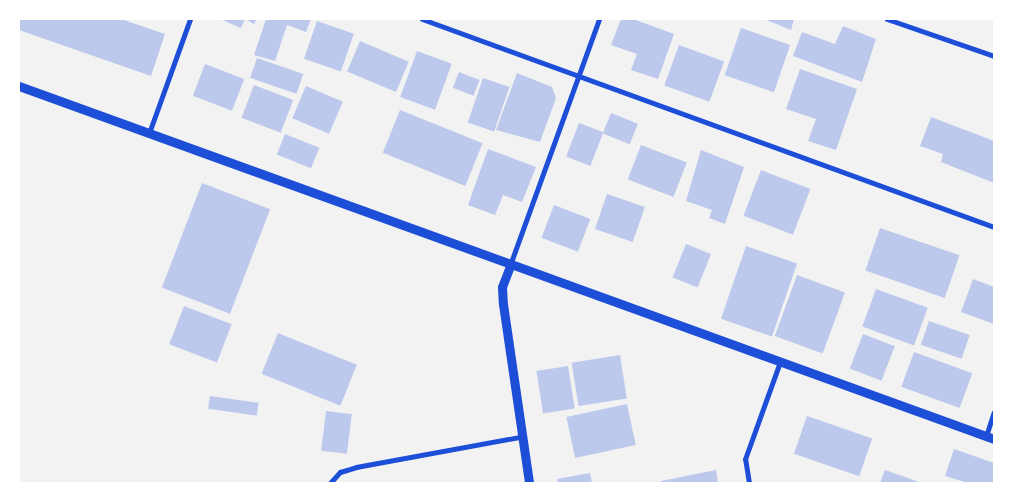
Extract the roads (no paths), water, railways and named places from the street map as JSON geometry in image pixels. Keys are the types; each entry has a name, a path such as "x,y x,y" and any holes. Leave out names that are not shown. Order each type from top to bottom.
{"street":[{"path":"149,133 190,19"},
{"path":"422,19 994,227"},
{"path":"529,483 520,437 502,288 599,19"},
{"path":"887,19 994,56"},
{"path":"19,86 510,266 990,438 994,412"},
{"path":"749,483 745,459 780,362"},
{"path":"330,483 340,472 356,467 520,437"}]}
